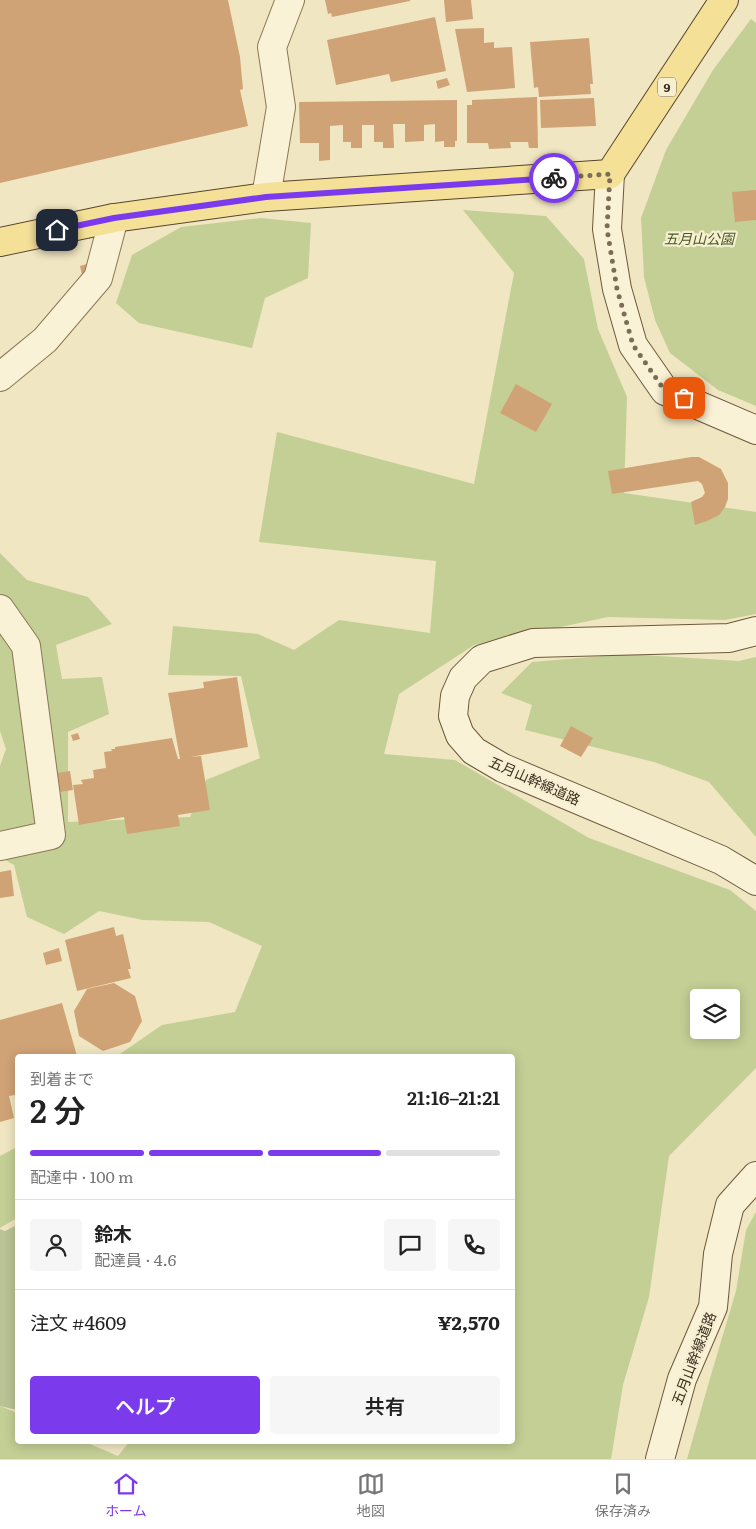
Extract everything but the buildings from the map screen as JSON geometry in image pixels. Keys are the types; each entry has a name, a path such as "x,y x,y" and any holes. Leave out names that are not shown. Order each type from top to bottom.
{"main road":[{"name":"9","path":"610,174 724,0"},
{"path":"0,242 114,218 266,197 610,174"}],"street":[{"path":"266,197 281,107 272,47 290,0"},
{"path":"610,174 607,229 617,289 633,345 665,391 756,430"},
{"path":"0,377 45,340 98,278 114,218"},
{"path":"0,609 26,646 51,834 0,846"},
{"name":"五月山幹線道路","path":"756,631 729,638 533,643 482,659 463,678 455,696 453,716 460,735 474,751 503,768 721,860 756,881"},
{"name":"五月山幹線道路","path":"660,1459 682,1379 713,1307 718,1254 730,1205 756,1176"}],"green space":[{"name":"五月山公園","path":"751,19 756,23 756,406 718,390 670,353 655,320 644,277 641,218 666,150 713,70"},
{"path":"463,210 546,216 584,259 598,329 627,397 624,493 756,512 756,614 725,620 608,617 474,645 399,694 384,754 455,760 589,838 730,890 756,911 756,1068 669,1156 649,1297 623,1385 611,1459 0,1459 0,1406 15,1412 15,1444 90,1444 118,1456 128,1444 515,1444 515,1054 120,1054 162,1025 235,1012 262,946 209,922 143,920 99,911 64,934 27,917 14,865 0,857 0,766 6,749 0,731 0,553 27,580 88,597 112,624 56,645 62,679 102,677 109,714 68,732 68,822 190,817 206,780 260,758 241,676 168,675 173,626 258,634 294,650 339,620 430,633 436,561 259,542 277,432 474,484 514,273"},
{"path":"261,218 311,223 308,278 265,298 252,348 139,323 116,303 132,255 181,227"},
{"path":"627,654 739,661 756,657 756,837 709,782 654,762 525,730 532,705 501,693 532,662"},
{"path":"15,1148 15,1219 0,1228 0,1156"},
{"path":"756,1212 756,1459 687,1459 736,1291 746,1230"},
{"path":"15,1226 15,1410 0,1406 0,1229 5,1231"}],"way so far":[{"path":"554,178 610,174 607,229 617,289 633,345 665,391 684,398"}],"route":[{"path":"57,230 114,218 266,197 554,178"}]}
